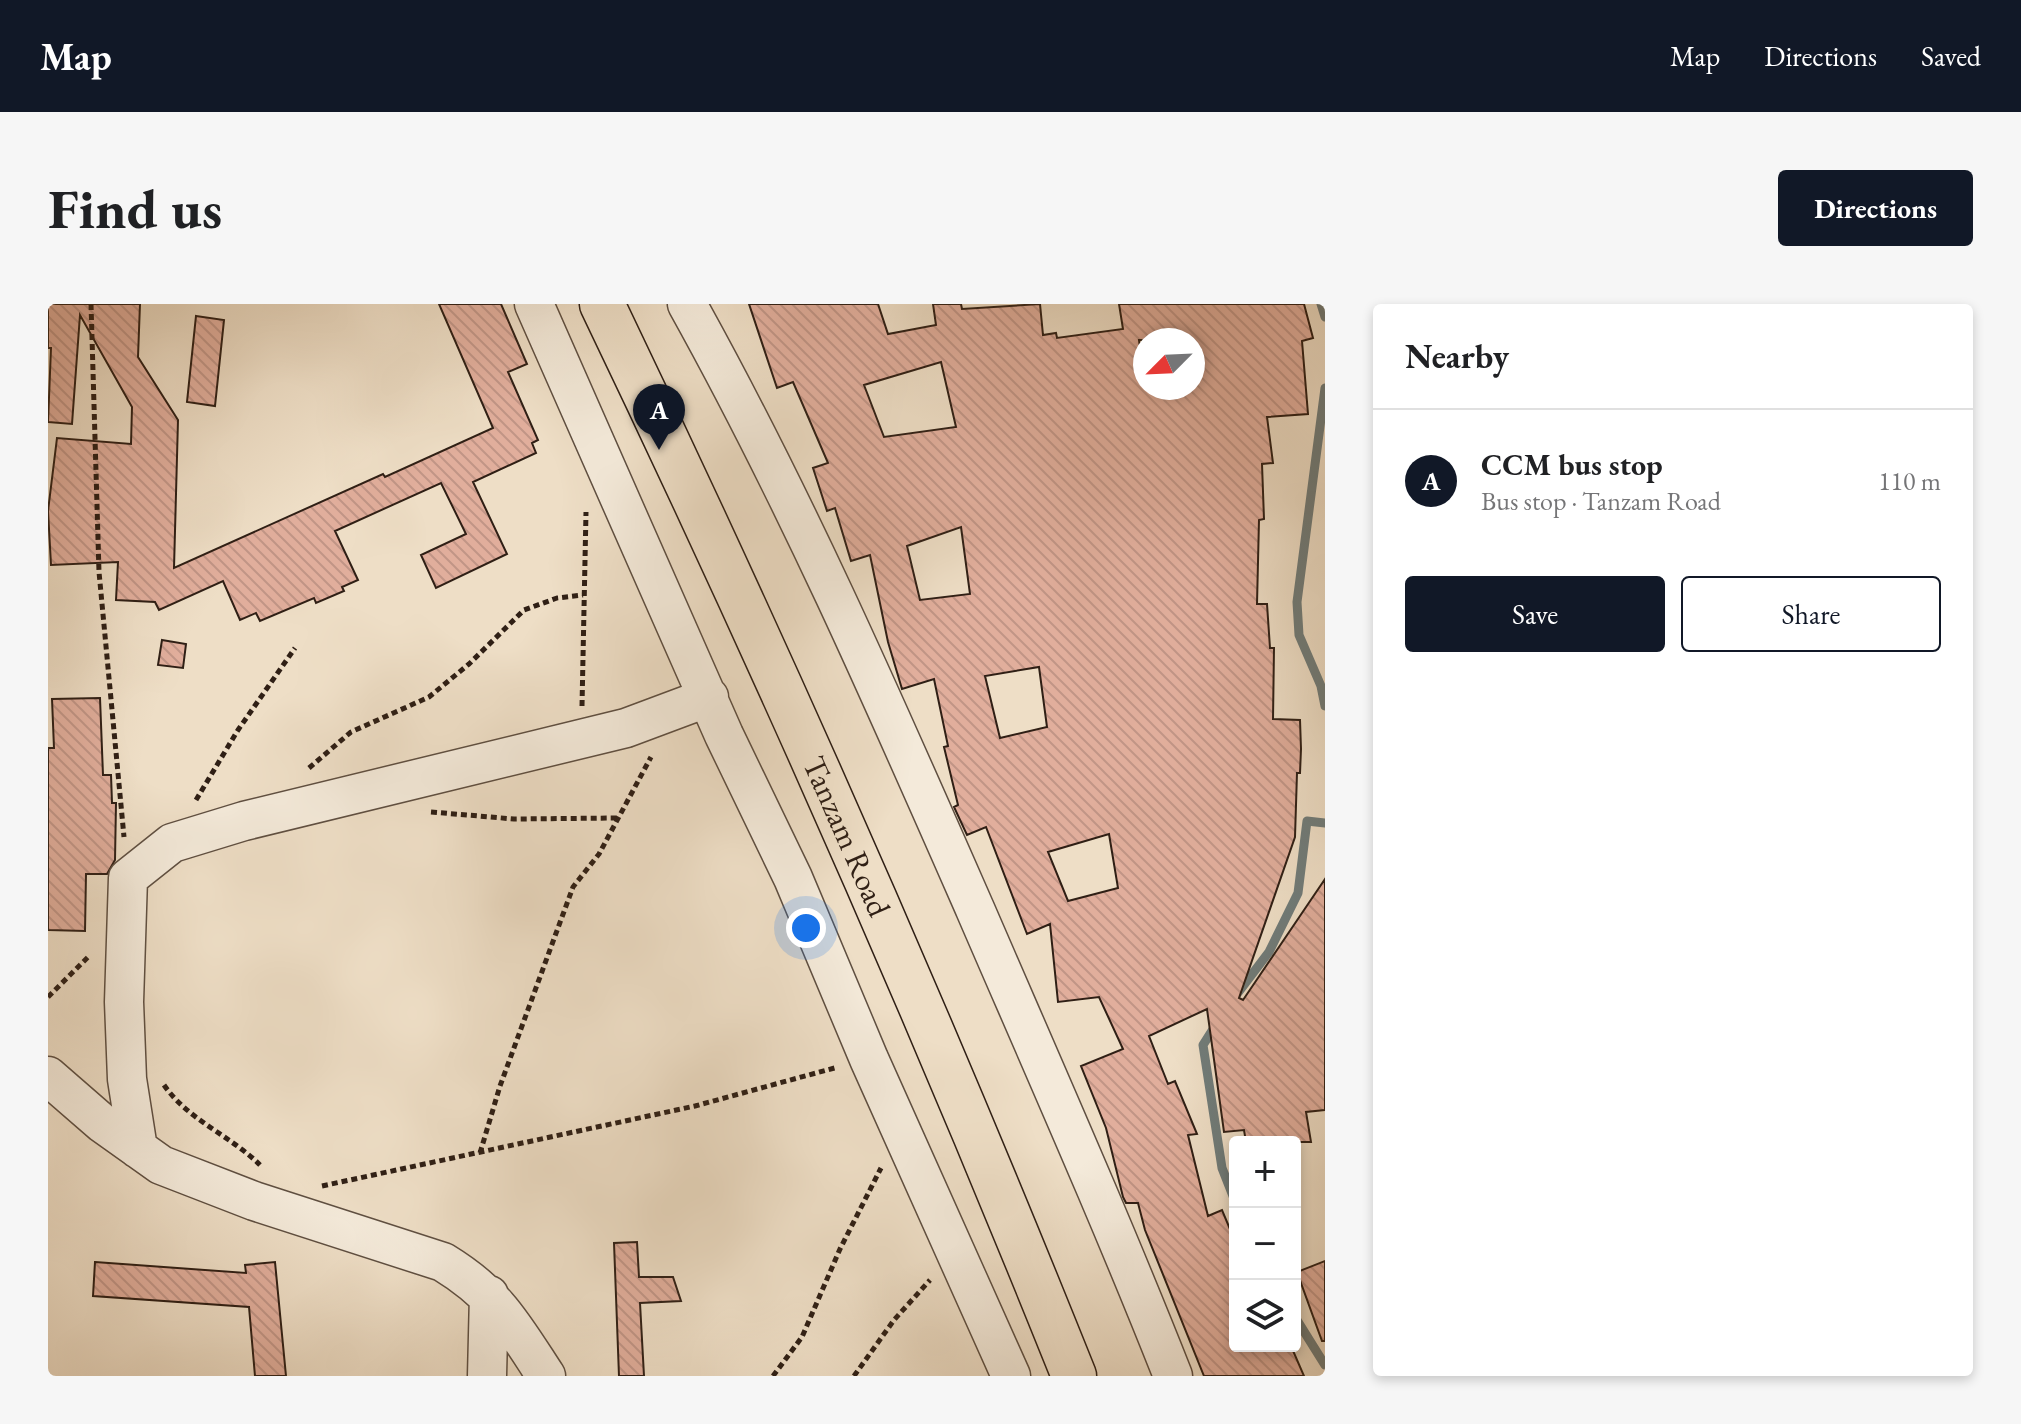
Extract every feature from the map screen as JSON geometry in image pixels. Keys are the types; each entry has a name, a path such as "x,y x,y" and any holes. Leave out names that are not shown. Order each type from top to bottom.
{"highway":[{"name":"Tanzam Road","path":"602,304 680,465 856,858 1024,1250 1074,1376"}],"street":[{"path":"534,304 793,878 869,1059 1011,1376"},
{"path":"687,304 764,449 842,609 1111,1223 1173,1376"},
{"path":"138,1149 127,1079 124,1002 128,878 172,843 273,814 626,728 709,697"},
{"path":"48,1076 102,1123 161,1165 443,1262 489,1295 504,1312 546,1376"},
{"path":"487,1376 489,1295"}],"path":[{"path":"91,304 99,572 128,878"},
{"path":"581,739 587,504"},
{"path":"302,774 351,732 429,697 469,664 524,610 557,598 583,595"},
{"path":"172,843 216,765 295,648"},
{"path":"480,1153 500,1086 573,887 594,862 653,755"},
{"path":"420,811 485,818 618,818"},
{"path":"48,997 126,919"},
{"path":"312,1189 695,1106 869,1059"},
{"path":"160,1078 181,1104 249,1153 266,1170"},
{"path":"773,1376 802,1337 840,1249 900,1126"},
{"path":"854,1376 919,1290 958,1254"}],"building":[{"path":"48,304 140,304 138,357 178,420 174,568 493,428 439,304 501,304 527,364 508,372 538,440 532,443 536,453 473,482 507,554 436,588 421,555 466,534 441,483 335,531 358,580 342,587 344,591 316,603 314,598 260,621 256,613 240,620 223,581 159,610 155,602 116,600 118,562 51,565 48,511 57,438 131,444 132,407 80,315 72,424 48,422 51,348 48,348"},
{"path":"749,304 878,304 888,334 936,325 933,304 961,304 962,309 1040,304 1043,335 1056,333 1057,338 1123,329 1119,304 1304,304 1313,338 1302,341 1308,414 1267,417 1273,463 1262,464 1264,519 1259,520 1257,604 1267,604 1270,648 1274,648 1273,719 1300,720 1295,837 1239,998 1243,1000 1325,879 1325,1110 1306,1112 1311,1142 1301,1142 1301,1136 1245,1136 1244,1130 1224,1132 1207,1009 1149,1036 1168,1084 1175,1081 1197,1134 1188,1135 1208,1216 1222,1210 1229,1227 1229,1352 1294,1352 1304,1376 1204,1376 1145,1230 1138,1203 1126,1203 1123,1197 1106,1128 1081,1066 1123,1049 1099,997 1058,1002 1050,924 1027,934 986,827 967,835 954,807 958,805 944,747 948,746 934,679 902,689 888,642 870,555 851,561 835,508 827,511 813,468 828,463 793,382 777,388","holes":["941,362 956,427 884,437 864,385","961,527 970,594 920,600 907,546","1039,667 1047,727 1000,738 985,676","1109,834 1118,888 1068,901 1048,852"]},
{"path":"196,316 224,320 215,406 187,402"},
{"path":"162,640 186,644 183,668 158,665"},
{"path":"100,698 103,775 111,775 112,803 116,803 115,860 107,874 86,874 85,931 48,930 48,748 54,748 52,699"},
{"path":"637,1242 639,1277 673,1277 681,1301 640,1303 644,1376 619,1376 614,1243"},
{"path":"1325,1261 1325,1341 1322,1341 1301,1283 1301,1270"},
{"path":"95,1262 246,1273 245,1265 275,1262 286,1376 255,1376 249,1307 93,1296"}],"waterway":[{"path":"1321,304 1325,317"},
{"path":"1325,388 1297,602 1299,635 1321,686 1325,706"},
{"path":"1237,994 1269,952 1298,893 1307,821 1325,823"},
{"path":"1217,1023 1203,1045 1222,1168 1229,1186"},
{"path":"1301,1327 1325,1365"}],"place":[{"name":"CCM bus stop","path":"659,450"}]}
